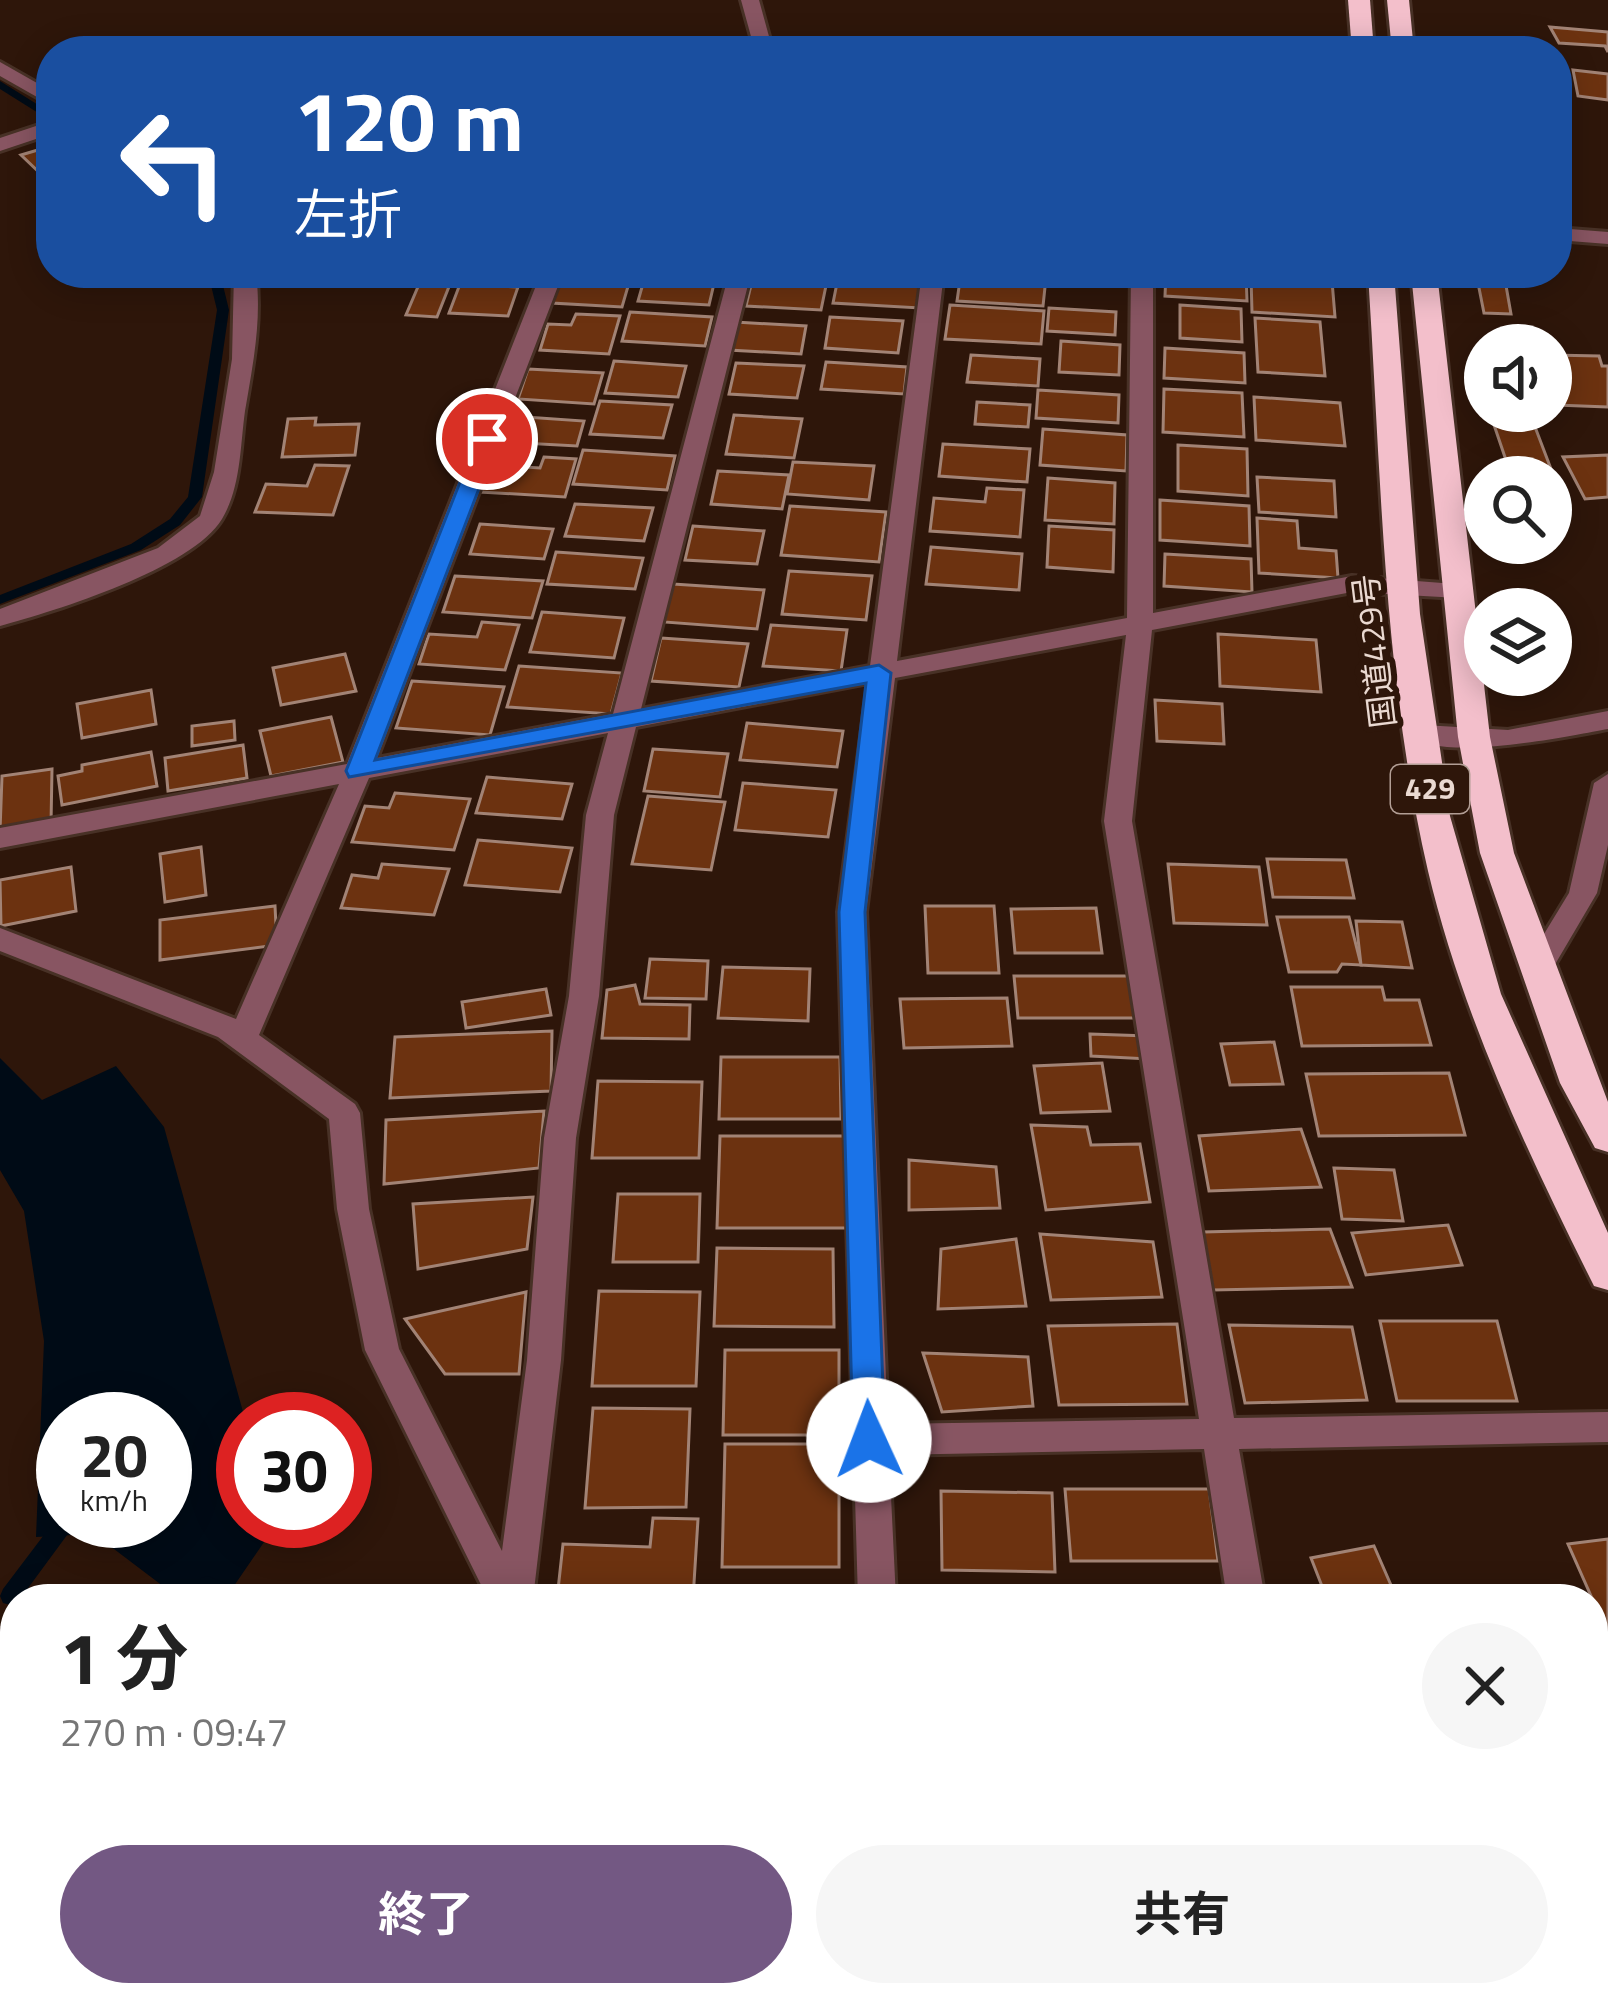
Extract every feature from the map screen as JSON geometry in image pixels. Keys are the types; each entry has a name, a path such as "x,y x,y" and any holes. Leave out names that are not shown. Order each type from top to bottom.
{"highway":[{"path":"1359,0 1363,36"},
{"path":"1398,0 1402,36"},
{"name":"国道429号","path":"1382,288 1404,586 1433,817 1493,1021 1533,1120 1608,1274"},
{"name":"429","path":"1426,288 1474,737 1497,853 1580,1083 1608,1137"}],"street":[{"path":"749,0 760,36"},
{"path":"0,68 36,90"},
{"path":"0,145 36,132"},
{"path":"1572,235 1608,238"},
{"path":"0,618 175,549 204,528 217,502 238,388 251,306 248,288"},
{"path":"242,1040 358,771 546,288"},
{"path":"513,1584 544,1360 560,1138 584,996 600,815 736,288"},
{"path":"876,1584 852,912 931,288"},
{"path":"1142,288 1140,624 1118,821 1243,1584"},
{"path":"0,838 1352,584 1459,590"},
{"path":"1423,734 1508,739 1608,720"},
{"path":"1537,970 1583,893 1608,783"},
{"path":"0,939 242,1040 344,1113 352,1209 382,1350 503,1584"},
{"path":"869,1440 1608,1427"}],"shaded area":[{"path":"0,1058 42,1100 116,1066 164,1127 238,1392 216,1392 216,1548 260,1548 235,1584 160,1584 111,1548 192,1548 192,1392 42,1392 44,1341 24,1211 0,1170"}],"building":[{"path":"1550,27 1608,32 1608,52 1605,46 1572,44 1572,36 1555,36"},
{"path":"1573,70 1608,74 1608,100 1578,96"},
{"path":"36,150 36,169 21,155"},
{"path":"417,288 448,288 437,317 406,315"},
{"path":"458,288 518,288 508,316 449,313"},
{"path":"557,288 628,288 622,307 552,303"},
{"path":"642,288 713,288 709,305 638,301"},
{"path":"750,288 826,288 821,310 746,306"},
{"path":"836,288 923,288 920,308 833,303"},
{"path":"959,288 1045,288 1043,306 957,301"},
{"path":"1165,288 1247,288 1247,301 1165,296"},
{"path":"1251,288 1333,288 1335,317 1252,312"},
{"path":"1479,288 1506,288 1511,314 1484,313"},
{"path":"950,305 1044,311 1041,344 945,339"},
{"path":"1180,305 1241,309 1242,342 1180,338"},
{"path":"1049,308 1116,312 1115,335 1047,331"},
{"path":"630,312 712,317 705,346 622,341"},
{"path":"576,314 620,316 609,354 540,350 548,324 571,325"},
{"path":"830,317 903,321 898,353 825,348"},
{"path":"1255,318 1320,322 1325,376 1258,372"},
{"path":"735,322 806,326 801,354 729,350"},
{"path":"1061,341 1120,345 1119,375 1059,372"},
{"path":"1165,348 1244,353 1245,383 1164,378"},
{"path":"971,355 1040,359 1038,386 967,382"},
{"path":"1572,355 1599,356 1602,366 1608,366 1608,407 1572,406"},
{"path":"614,361 686,366 678,397 605,393"},
{"path":"826,362 907,367 904,394 821,389"},
{"path":"736,363 804,366 797,398 729,394"},
{"path":"528,369 603,373 594,404 518,399"},
{"path":"1164,389 1242,393 1244,437 1163,432"},
{"path":"1038,390 1119,395 1118,423 1036,418"},
{"path":"1254,397 1340,403 1345,446 1256,440"},
{"path":"600,401 672,405 663,438 590,434"},
{"path":"977,402 1030,405 1028,427 975,424"},
{"path":"734,415 802,419 794,458 726,454"},
{"path":"511,416 584,421 577,446 503,442"},
{"path":"316,418 315,425 359,424 355,455 282,457 288,419"},
{"path":"1043,429 1127,435 1126,471 1040,465"},
{"path":"1496,432 1537,432 1546,456 1505,456"},
{"path":"943,444 1030,449 1027,482 939,476"},
{"path":"1178,445 1247,449 1248,496 1178,491"},
{"path":"583,450 675,456 667,490 573,484"},
{"path":"1608,455 1608,497 1585,499 1572,474 1572,457"},
{"path":"544,457 576,459 565,497 481,492 490,465 540,468"},
{"path":"793,462 874,466 869,500 787,494"},
{"path":"315,465 349,466 333,515 255,512 266,484 307,486"},
{"path":"718,471 789,475 782,509 711,504"},
{"path":"1257,477 1334,481 1336,517 1259,512"},
{"path":"1048,478 1115,483 1114,524 1045,520"},
{"path":"987,488 1024,490 1020,537 930,531 934,498 985,502"},
{"path":"1160,500 1249,506 1250,546 1160,540"},
{"path":"575,504 653,508 644,541 565,536"},
{"path":"790,506 886,512 879,562 781,555"},
{"path":"1257,518 1297,521 1299,548 1336,551 1338,578 1259,573"},
{"path":"480,524 553,529 544,559 470,554"},
{"path":"693,526 764,531 757,564 685,560"},
{"path":"1049,526 1114,530 1113,572 1047,567"},
{"path":"931,547 1022,554 1019,590 926,584"},
{"path":"556,552 643,558 635,589 547,584"},
{"path":"1165,554 1251,559 1252,592 1164,586"},
{"path":"789,571 872,576 866,620 782,614"},
{"path":"455,576 543,581 532,618 443,612"},
{"path":"673,584 764,590 757,629 664,622"},
{"path":"542,612 624,618 614,658 530,652"},
{"path":"482,622 519,625 505,670 419,664 429,634 477,637"},
{"path":"771,625 847,630 841,671 763,666"},
{"path":"1218,634 1316,640 1321,692 1220,686"},
{"path":"661,638 748,644 739,687 651,681"},
{"path":"345,654 356,691 281,705 273,668"},
{"path":"519,666 622,673 611,714 507,707"},
{"path":"412,681 504,687 490,735 396,728"},
{"path":"151,690 156,724 82,738 77,704"},
{"path":"1155,700 1222,704 1224,744 1157,741"},
{"path":"331,717 343,762 271,776 260,731"},
{"path":"234,721 235,740 192,746 192,726"},
{"path":"747,723 843,731 837,767 740,760"},
{"path":"243,745 247,778 168,791 165,758"},
{"path":"653,749 728,754 720,797 644,791"},
{"path":"151,752 157,786 62,805 58,776 82,771 82,765"},
{"path":"52,769 51,824 0,831 2,776"},
{"path":"487,777 572,784 562,819 476,813"},
{"path":"743,783 836,790 828,837 735,830"},
{"path":"395,793 470,799 454,850 352,842 365,806 389,808"},
{"path":"648,796 725,802 711,870 632,864"},
{"path":"478,840 572,848 560,892 465,885"},
{"path":"201,847 206,895 165,902 160,854"},
{"path":"1267,859 1346,860 1354,898 1273,897"},
{"path":"382,864 449,869 434,915 341,908 352,875 378,878"},
{"path":"1168,864 1259,867 1267,925 1174,923"},
{"path":"71,867 76,911 1,926 0,880"},
{"path":"275,906 277,945 160,960 160,920"},
{"path":"925,906 994,906 999,973 928,973"},
{"path":"1096,908 1102,953 1015,953 1011,909"},
{"path":"1277,917 1349,917 1361,965 1342,964 1337,972 1289,972"},
{"path":"1356,921 1402,922 1412,968 1361,965"},
{"path":"650,959 708,961 706,999 645,998"},
{"path":"723,967 810,969 808,1021 718,1018"},
{"path":"1014,976 1131,976 1136,1018 1018,1018"},
{"path":"635,985 640,1004 690,1005 689,1039 602,1038 607,990"},
{"path":"1291,987 1382,987 1385,1000 1419,1000 1431,1045 1302,1046"},
{"path":"546,989 551,1015 466,1028 462,1002"},
{"path":"1007,998 1012,1046 904,1048 900,999"},
{"path":"552,1031 551,1091 390,1098 395,1037"},
{"path":"1090,1034 1148,1036 1149,1059 1091,1056"},
{"path":"1274,1042 1283,1084 1230,1085 1221,1044"},
{"path":"721,1057 840,1057 841,1119 719,1119"},
{"path":"1102,1063 1110,1111 1041,1113 1034,1066"},
{"path":"1449,1073 1465,1135 1319,1136 1306,1074"},
{"path":"598,1081 702,1082 699,1158 592,1158"},
{"path":"544,1111 539,1168 384,1184 386,1120"},
{"path":"1031,1125 1087,1127 1091,1145 1140,1144 1150,1202 1046,1210"},
{"path":"1301,1129 1321,1187 1209,1191 1199,1136"},
{"path":"720,1136 850,1136 852,1228 717,1228"},
{"path":"909,1160 996,1167 1000,1208 909,1210"},
{"path":"1334,1168 1394,1170 1403,1221 1342,1219"},
{"path":"618,1194 700,1194 698,1262 613,1262"},
{"path":"533,1197 527,1249 418,1269 413,1204"},
{"path":"1448,1225 1462,1265 1366,1275 1352,1233"},
{"path":"1330,1229 1352,1287 1213,1290 1203,1232"},
{"path":"1040,1234 1153,1242 1162,1297 1051,1300"},
{"path":"1016,1239 1026,1306 938,1309 941,1249"},
{"path":"717,1248 833,1249 834,1327 714,1326"},
{"path":"599,1291 700,1292 696,1386 592,1386"},
{"path":"526,1292 519,1374 445,1374 405,1319"},
{"path":"1380,1321 1497,1321 1517,1401 1397,1401"},
{"path":"1177,1324 1187,1404 1059,1405 1048,1326"},
{"path":"1229,1325 1352,1327 1367,1400 1245,1403"},
{"path":"725,1350 839,1350 839,1435 723,1435"},
{"path":"923,1353 1028,1357 1033,1406 942,1412"},
{"path":"593,1408 690,1409 686,1507 585,1508"},
{"path":"725,1444 839,1444 839,1567 722,1567"},
{"path":"1065,1489 1209,1489 1218,1561 1071,1561"},
{"path":"941,1491 1052,1493 1055,1572 942,1570"},
{"path":"653,1518 698,1519 694,1584 559,1584 563,1544 650,1547"},
{"path":"1608,1539 1608,1584 1586,1584 1568,1544"},
{"path":"1374,1546 1390,1584 1321,1584 1311,1558"}],"waterway":[{"path":"0,84 36,108"},
{"path":"0,600 136,547 175,522 195,497 223,310 218,288"},
{"path":"19,1584 46,1548"}],"route":[{"path":"487,439 358,771 879,673 852,912 869,1440"}]}
